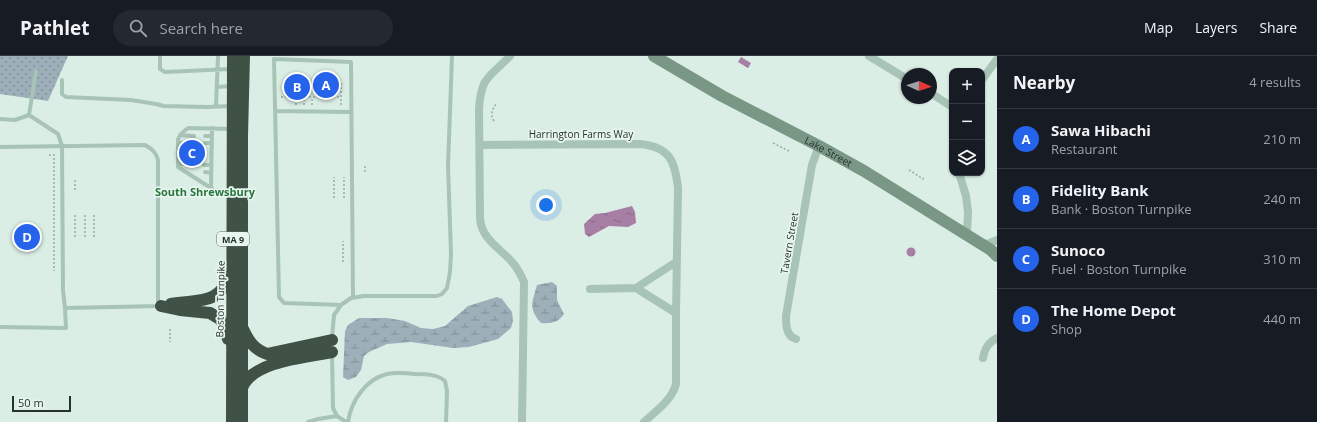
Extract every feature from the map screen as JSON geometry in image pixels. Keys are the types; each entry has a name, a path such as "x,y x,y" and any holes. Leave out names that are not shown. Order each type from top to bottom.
{"highway":[{"name":"Boston Turnpike","path":"232,422 231,348 233,269 233,56"},
{"name":"MA 9","path":"242,422 242,136 244,56"},
{"path":"159,306 180,302 200,301 214,297 220,293 228,281 233,269"},
{"path":"159,306 210,313 216,316 224,325 231,348"},
{"path":"242,327 251,344 267,354 332,346"},
{"path":"242,388 251,375 267,366 332,346"}],"street":[{"path":"510,56 488,77 482,86 479,109 480,225 487,238 514,265 524,282 522,422"},
{"name":"Lake Street","path":"654,56 722,96 819,146 873,177 974,241 991,250 997,256"},
{"path":"869,56 882,59 901,74"},
{"path":"985,76 997,59"},
{"path":"937,98 949,105"},
{"name":"Harrington Farms Way","path":"480,145 643,144 661,150 670,158 677,175 676,387 666,402 644,422"},
{"name":"Tavern Street","path":"796,339 792,338 788,332 786,316 812,165 819,146"},
{"path":"960,176 967,207 967,233 974,241 984,244 997,240"},
{"path":"590,289 636,288 676,262"},
{"path":"636,288 676,314"},
{"path":"983,358 984,351 987,346 997,338"}],"lane":[{"path":"160,56 160,69 165,72 233,69"},
{"path":"216,106 218,56"},
{"path":"446,422 447,391 445,381 439,377 430,375 400,373 382,376 365,387 355,401 347,422 337,416 334,410 333,402 332,346 333,318 337,310 342,305 354,297 437,296 444,292 448,286 451,254 448,160 452,56"},
{"path":"342,305 284,303 279,297 274,59 350,62 354,297"},
{"path":"29,115 36,71"},
{"path":"62,80 62,94 66,97 130,100 164,106 233,106"},
{"path":"217,87 233,86"},
{"path":"275,111 351,112"},
{"path":"0,120 15,120 29,115"},
{"path":"0,327 66,328 63,290 62,146 58,134 29,115"},
{"path":"233,129 188,128 180,135 178,139 178,167 214,190 233,192"},
{"path":"211,188 212,128"},
{"path":"180,135 194,136"},
{"path":"205,136 212,136"},
{"path":"178,143 194,143"},
{"path":"205,143 212,143"},
{"path":"0,147 145,145 152,149 156,154 158,168 159,306 65,308"},
{"path":"178,164 194,164"},
{"path":"204,164 212,165"},
{"path":"186,172 194,172"},
{"path":"205,172 211,173"},
{"path":"308,422 337,416"}],"path":[{"path":"341,81 341,104"},
{"path":"281,97 341,97"},
{"path":"296,97 296,111"},
{"path":"304,97 304,111"},
{"path":"312,97 312,111"},
{"path":"494,121 492,110 498,103"},
{"path":"773,143 789,151"},
{"path":"49,155 54,155 54,270"},
{"path":"365,164 365,172"},
{"path":"909,170 922,178 924,176"},
{"path":"334,177 334,198"},
{"path":"344,177 344,198"},
{"path":"75,180 75,190"},
{"path":"75,215 75,237"},
{"path":"84,215 85,237"},
{"path":"94,215 94,237"},
{"path":"343,241 343,262"},
{"path":"170,329 170,342"}],"green space":[{"path":"0,56 68,56 48,101 0,94"},
{"path":"552,282 557,286 557,300 564,314 560,319 554,322 541,323 534,313 532,305 534,296 537,285"},
{"path":"497,297 502,299 512,312 513,321 511,328 498,339 469,347 453,348 411,342 387,344 369,352 364,356 361,370 356,377 348,380 343,377 345,331 348,325 359,318 387,318 405,321 421,328 433,329 445,326 468,306"}],"water":[{"path":"741,57 751,63 748,68 738,62"},
{"path":"632,206 635,212 636,223 628,227 609,226 589,237 585,234 584,224 595,214"},
{"path":"911,247 916,252 911,257 906,252"}],"place":[{"name":"Sawa Hibachi","path":"326,85"},
{"name":"Fidelity Bank","path":"297,87"},
{"name":"Sunoco","path":"192,153"},
{"name":"The Home Depot","path":"27,237"}],"district":[{"name":"South Shrewsbury","path":"205,191"}]}
